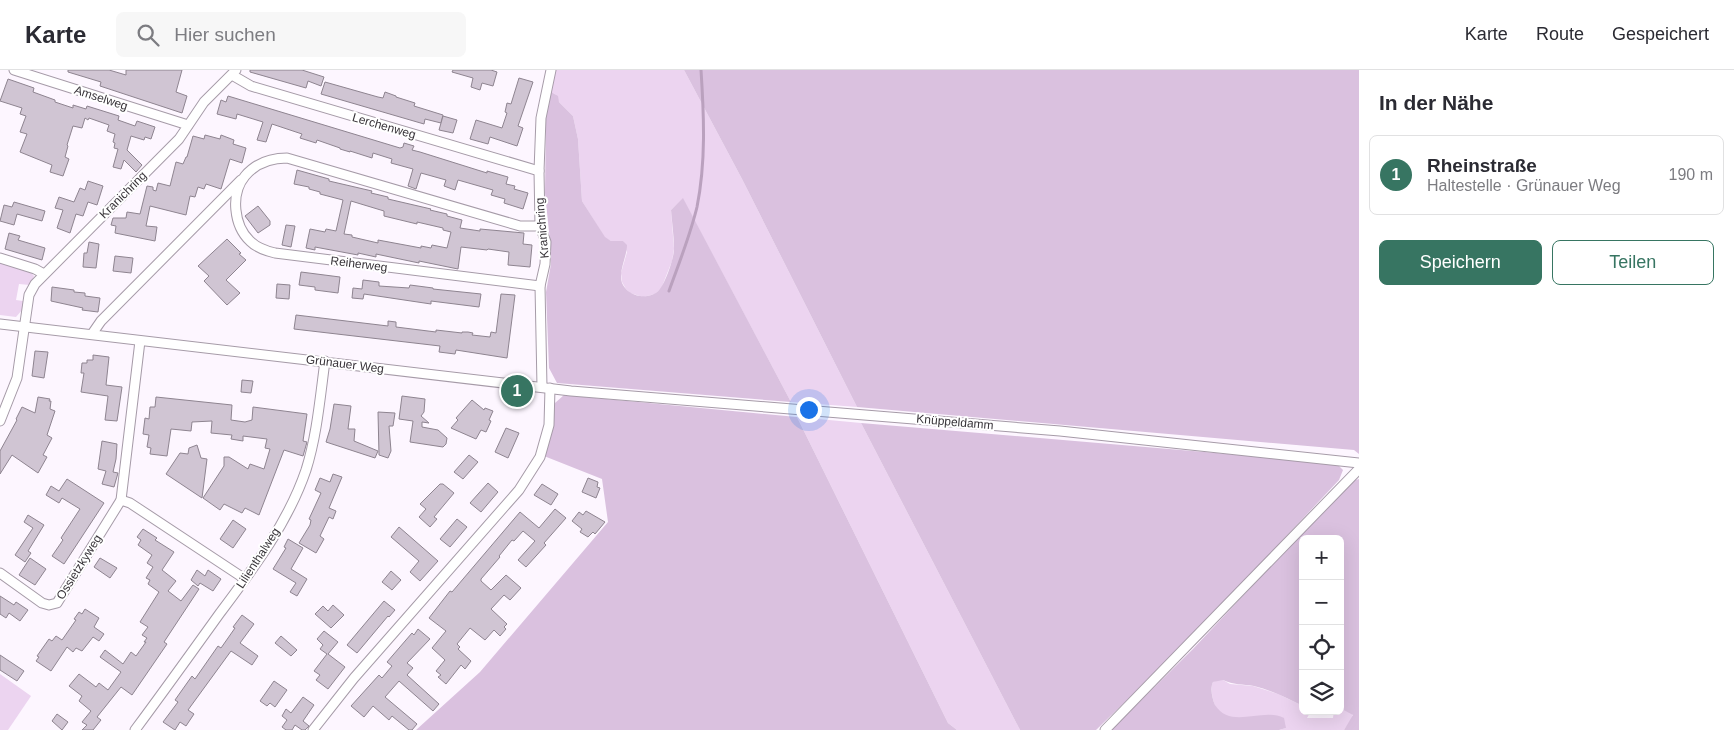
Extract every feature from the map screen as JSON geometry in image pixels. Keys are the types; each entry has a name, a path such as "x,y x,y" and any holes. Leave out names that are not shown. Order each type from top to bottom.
{"street":[{"name":"Amselweg","path":"14,70 188,125"},
{"name":"Kranichring","path":"313,730 354,678 519,490 540,458 549,425 540,286 545,264 546,242 540,226 539,171 541,112 551,70"},
{"name":"Kranichring","path":"0,421 17,378 28,296 35,284 180,139 204,102 234,72"},
{"name":"Lerchenweg","path":"234,72 250,86 539,171"},
{"path":"92,334 101,321 244,177 265,161 274,158 287,158 520,226 540,226"},
{"name":"Reiherweg","path":"244,177 237,194 237,219 250,241 262,249 275,253 540,286"},
{"path":"0,258 35,269 44,274"},
{"name":"Grünauer Weg","path":"0,324 546,388"},
{"name":"Ossietzkyweg","path":"0,573 42,603 49,605 57,603 121,500 140,341"},
{"name":"Lilienthalweg","path":"135,730 270,543 302,480 314,437 325,361"},
{"name":"Knüppeldamm","path":"546,388 1060,430 1359,463"},
{"path":"1105,730 1359,469"},
{"path":"121,500 130,503 245,579"}],"shaded area":[{"path":"556,70 684,70 742,179 857,407 791,402 683,199 671,210 674,249 672,261 661,289 655,294 643,297 630,293 626,289 622,282 621,273 627,252 623,241 611,241 605,238 582,201 578,139 573,116 559,102 555,94 551,93"},
{"path":"684,70 1359,70 1359,454 1354,450 857,407 742,179"},
{"path":"551,92 558,96 559,102 573,116 578,139 582,201 605,237 611,241 623,241 627,245 621,274 622,283 625,288 632,293 643,296 654,294 660,289 674,253 671,210 683,198 791,402 557,383 549,368 546,292 551,264 545,193 546,117"},
{"path":"0,261 30,271 34,276 30,285 19,284 16,300 23,301 22,310 16,317 0,315"},
{"path":"564,395 797,417 948,723 957,730 416,730 480,672 608,522 602,479 544,456 552,425 555,403"},
{"path":"797,417 861,423 1020,730 957,730 948,723"},
{"path":"861,423 1334,463 1343,470 1339,480 1189,640 1096,730 1020,730"},
{"path":"1359,479 1359,730 1344,730 1353,715 1344,710 1344,535 1300,535 1350,482"},
{"path":"1299,536 1299,704 1254,686 1234,684 1223,680 1213,682 1212,687 1215,705 1229,716 1275,715 1284,718 1286,728 1279,730 1111,730 1193,649"},
{"path":"0,674 31,696 8,730 0,730"},
{"path":"1223,680 1230,684 1253,686 1278,694 1299,704 1299,715 1309,715 1307,718 1333,718 1333,715 1344,715 1344,710 1352,713 1353,717 1344,730 1279,730 1286,728 1254,720 1246,723 1232,722 1221,715 1217,709 1212,694 1213,682"}],"building":[{"path":"68,70 109,70 126,75 126,70 182,70 176,92 187,96 182,113 100,86 101,82 68,72"},
{"path":"250,70 302,70 324,77 321,86 308,81 306,88 250,72"},
{"path":"453,70 491,70 497,72 493,86 482,83 480,90 471,87 473,78 452,72"},
{"path":"519,78 533,82 518,126 523,128 517,146 490,137 488,144 470,139 476,120 502,128 507,113 505,112 507,103 511,104"},
{"path":"8,79 34,88 33,92 73,108 73,105 86,109 87,106 119,116 118,120 135,126 137,121 155,127 151,139 145,137 144,140 131,136 127,150 142,165 136,172 124,160 121,169 113,167 118,149 114,148 115,134 107,131 109,125 85,118 82,128 73,126 65,157 69,159 63,176 50,172 52,165 20,152 27,134 20,132 26,116 20,114 22,108 0,101"},
{"path":"325,82 383,98 385,92 415,103 414,106 443,115 441,123 425,119 424,124 321,94"},
{"path":"228,96 400,148 403,147 404,143 414,146 412,150 487,173 487,171 508,177 506,184 515,186 514,189 528,193 523,209 504,203 505,199 491,195 493,190 458,180 455,190 444,186 446,180 421,173 416,189 408,186 413,169 391,163 392,159 373,153 372,158 317,140 316,143 300,138 302,134 272,124 266,142 257,140 263,122 237,114 236,119 217,114 221,100 226,102"},
{"path":"443,116 457,120 453,133 439,130"},
{"path":"205,135 220,139 221,135 234,140 233,144 246,148 242,163 230,159 221,189 206,184 204,189 198,187 195,197 190,196 186,215 150,206 146,226 157,227 155,241 115,233 116,226 111,225 113,218 126,218 127,212 140,214 147,186 153,187 153,190 156,191 158,183 170,186 176,162 183,164 193,136 204,139"},
{"path":"297,170 329,179 329,181 372,191 371,193 388,197 388,199 447,214 447,216 462,220 460,228 524,233 523,244 532,245 530,267 508,265 509,252 488,249 461,247 458,269 376,254 376,257 315,247 315,250 306,248 310,229 325,232 326,229 336,231 343,200 320,194 320,192 309,189 309,187 294,184","holes":["351,201 384,211 384,216 443,228 443,230 451,232 447,248 432,245 431,248 421,246 421,248 378,240 378,243 344,234"]},
{"path":"88,181 103,186 97,205 88,202 83,216 76,214 70,233 57,228 63,210 55,208 59,197 74,202 80,188 85,190"},
{"path":"14,202 45,211 42,221 17,214 14,225 0,221 4,205 12,207"},
{"path":"258,206 270,221 270,225 258,233 245,216"},
{"path":"286,225 295,226 291,247 282,245"},
{"path":"9,233 20,236 18,240 45,248 42,260 5,249"},
{"path":"227,239 246,260 226,280 240,293 227,305 204,281 209,276 198,266"},
{"path":"89,242 99,244 96,268 83,267 84,253 87,253"},
{"path":"115,256 133,258 131,273 113,271"},
{"path":"301,272 340,277 338,293 315,290 315,287 299,285"},
{"path":"363,280 379,282 379,286 409,288 410,285 481,294 479,307 431,301 431,304 364,294 363,299 352,298 353,288 362,289"},
{"path":"277,284 290,285 289,299 276,298"},
{"path":"52,287 74,290 74,292 85,293 85,296 100,298 98,312 82,310 83,308 51,301"},
{"path":"501,294 515,295 507,358 456,350 455,354 439,352 440,346 294,329 296,315 388,326 388,321 396,322 396,327 436,332 436,330 468,332 473,333 472,335 490,337 491,332 496,333"},
{"path":"35,351 48,352 44,378 32,376"},
{"path":"93,355 109,357 106,385 122,387 117,421 105,420 108,396 81,392 84,373 81,373 82,363 87,363 87,360 93,360"},
{"path":"242,380 253,381 251,393 241,392"},
{"path":"402,396 425,399 424,412 421,416 429,423 422,422 422,427 438,430 447,438 446,444 443,447 410,442 413,421 399,419"},
{"path":"38,397 50,399 50,409 55,411 47,435 52,438 43,455 47,457 38,473 12,455 0,474 0,451 22,407 35,413"},
{"path":"156,397 232,405 231,420 245,422 252,420 253,407 307,414 303,441 307,442 303,456 284,450 259,515 245,508 242,513 224,504 220,510 203,498 224,466 224,457 229,457 248,469 250,464 264,469 270,449 265,448 267,439 243,436 243,441 231,439 232,435 211,433 212,421 192,422 191,431 171,429 167,456 150,454 151,448 147,447 149,435 143,434 145,418 149,419 150,407 155,407"},
{"path":"472,400 484,410 485,408 493,411 486,432 481,430 476,439 451,428 458,420 456,418"},
{"path":"334,404 351,406 348,429 355,429 354,441 378,451 375,458 326,442"},
{"path":"378,412 395,413 393,426 389,426 391,451 388,458 379,455"},
{"path":"506,428 519,433 508,458 495,452"},
{"path":"102,441 117,444 113,472 118,473 114,487 102,484 106,471 98,469"},
{"path":"197,445 201,458 207,459 202,498 166,474 180,453 188,454 189,448"},
{"path":"469,455 478,462 463,479 454,472"},
{"path":"333,474 342,477 329,508 336,511 333,519 329,517 320,536 324,539 316,553 299,543 310,525 311,520 309,519 321,493 315,490 320,478 330,482"},
{"path":"588,478 598,482 597,487 600,488 596,498 582,492"},
{"path":"67,479 104,503 64,564 52,556 80,509 62,498 59,503 46,495 51,486 59,491"},
{"path":"488,483 498,492 481,512 470,503"},
{"path":"440,484 443,484 454,493 434,517 437,519 430,527 419,517 426,509 420,504"},
{"path":"542,484 558,494 551,505 534,495"},
{"path":"555,509 566,518 544,543 546,545 526,567 518,560 535,541 523,531 514,541 512,540 481,579 491,590 506,575 521,588 510,600 504,595 491,609 507,624 504,627 506,629 500,636 494,630 485,640 470,628 457,644 460,647 458,649 471,661 465,669 461,665 446,684 438,677 441,675 436,671 445,660 432,648 446,631 429,618 450,591 452,592 520,512 539,528"},
{"path":"586,511 605,522 595,534 593,532 588,537 580,532 582,529 572,521 579,512 583,515"},
{"path":"28,515 44,525 28,551 31,553 25,562 15,555 33,528 24,522"},
{"path":"457,519 467,527 450,547 440,539"},
{"path":"233,520 246,529 233,548 220,539"},
{"path":"399,527 438,561 420,581 410,572 419,561 391,537"},
{"path":"143,529 157,538 155,540 174,552 162,570 176,581 168,591 181,601 193,585 199,589 164,642 167,644 132,695 121,687 97,717 101,720 93,730 82,730 87,725 82,722 91,711 79,701 82,696 69,686 79,674 96,687 99,683 108,690 121,672 100,657 105,650 123,664 131,652 136,656 146,642 144,642 147,638 142,635 148,627 140,622 159,592 148,584 150,580 146,578 153,567 147,563 152,555 138,545 141,540 137,537"},
{"path":"288,539 303,548 291,569 307,579 297,596 290,592 296,583 273,569 286,548 284,547"},
{"path":"30,558 46,569 35,585 19,575"},
{"path":"100,558 117,568 110,578 94,567"},
{"path":"197,570 205,576 208,570 221,579 213,591 200,583 198,586 191,580"},
{"path":"391,571 401,580 392,590 382,582"},
{"path":"0,596 14,605 16,602 28,610 20,621 9,613 6,618 0,614"},
{"path":"384,601 395,610 357,653 347,645"},
{"path":"333,605 344,615 331,628 315,614 323,606 328,611"},
{"path":"85,609 99,618 94,627 104,634 99,641 93,637 82,651 76,648 73,652 67,647 51,671 36,661 39,657 37,656 49,639 52,641 56,636 62,640 76,620 74,619 79,612 82,614"},
{"path":"242,615 254,624 240,643 258,656 252,665 231,651 188,710 194,714 186,726 180,722 175,730 163,722 178,702 175,700 192,676 195,679 218,646 221,648"},
{"path":"418,629 430,639 407,663 413,668 407,675 439,704 433,711 399,681 385,697 417,724 412,730 409,730 392,716 389,720 373,706 364,717 351,706 379,675 382,678 392,666 387,662 412,633 414,635"},
{"path":"324,631 338,642 328,654 345,667 328,689 316,680 320,675 314,671 327,654 320,649 323,645 317,639"},
{"path":"281,636 297,650 291,656 275,643"},
{"path":"0,655 24,671 17,681 0,670"},
{"path":"274,681 287,690 275,707 270,703 267,706 260,701"},
{"path":"303,697 314,705 303,721 309,726 302,730 295,725 292,730 286,730 282,727 287,720 282,716 286,709 291,713"},
{"path":"57,714 68,722 62,730 52,721"}],"waterway":[{"path":"669,291 691,228 700,190 704,139 701,70"}],"place":[{"name":"Rheinstraße","path":"517,391"}]}
